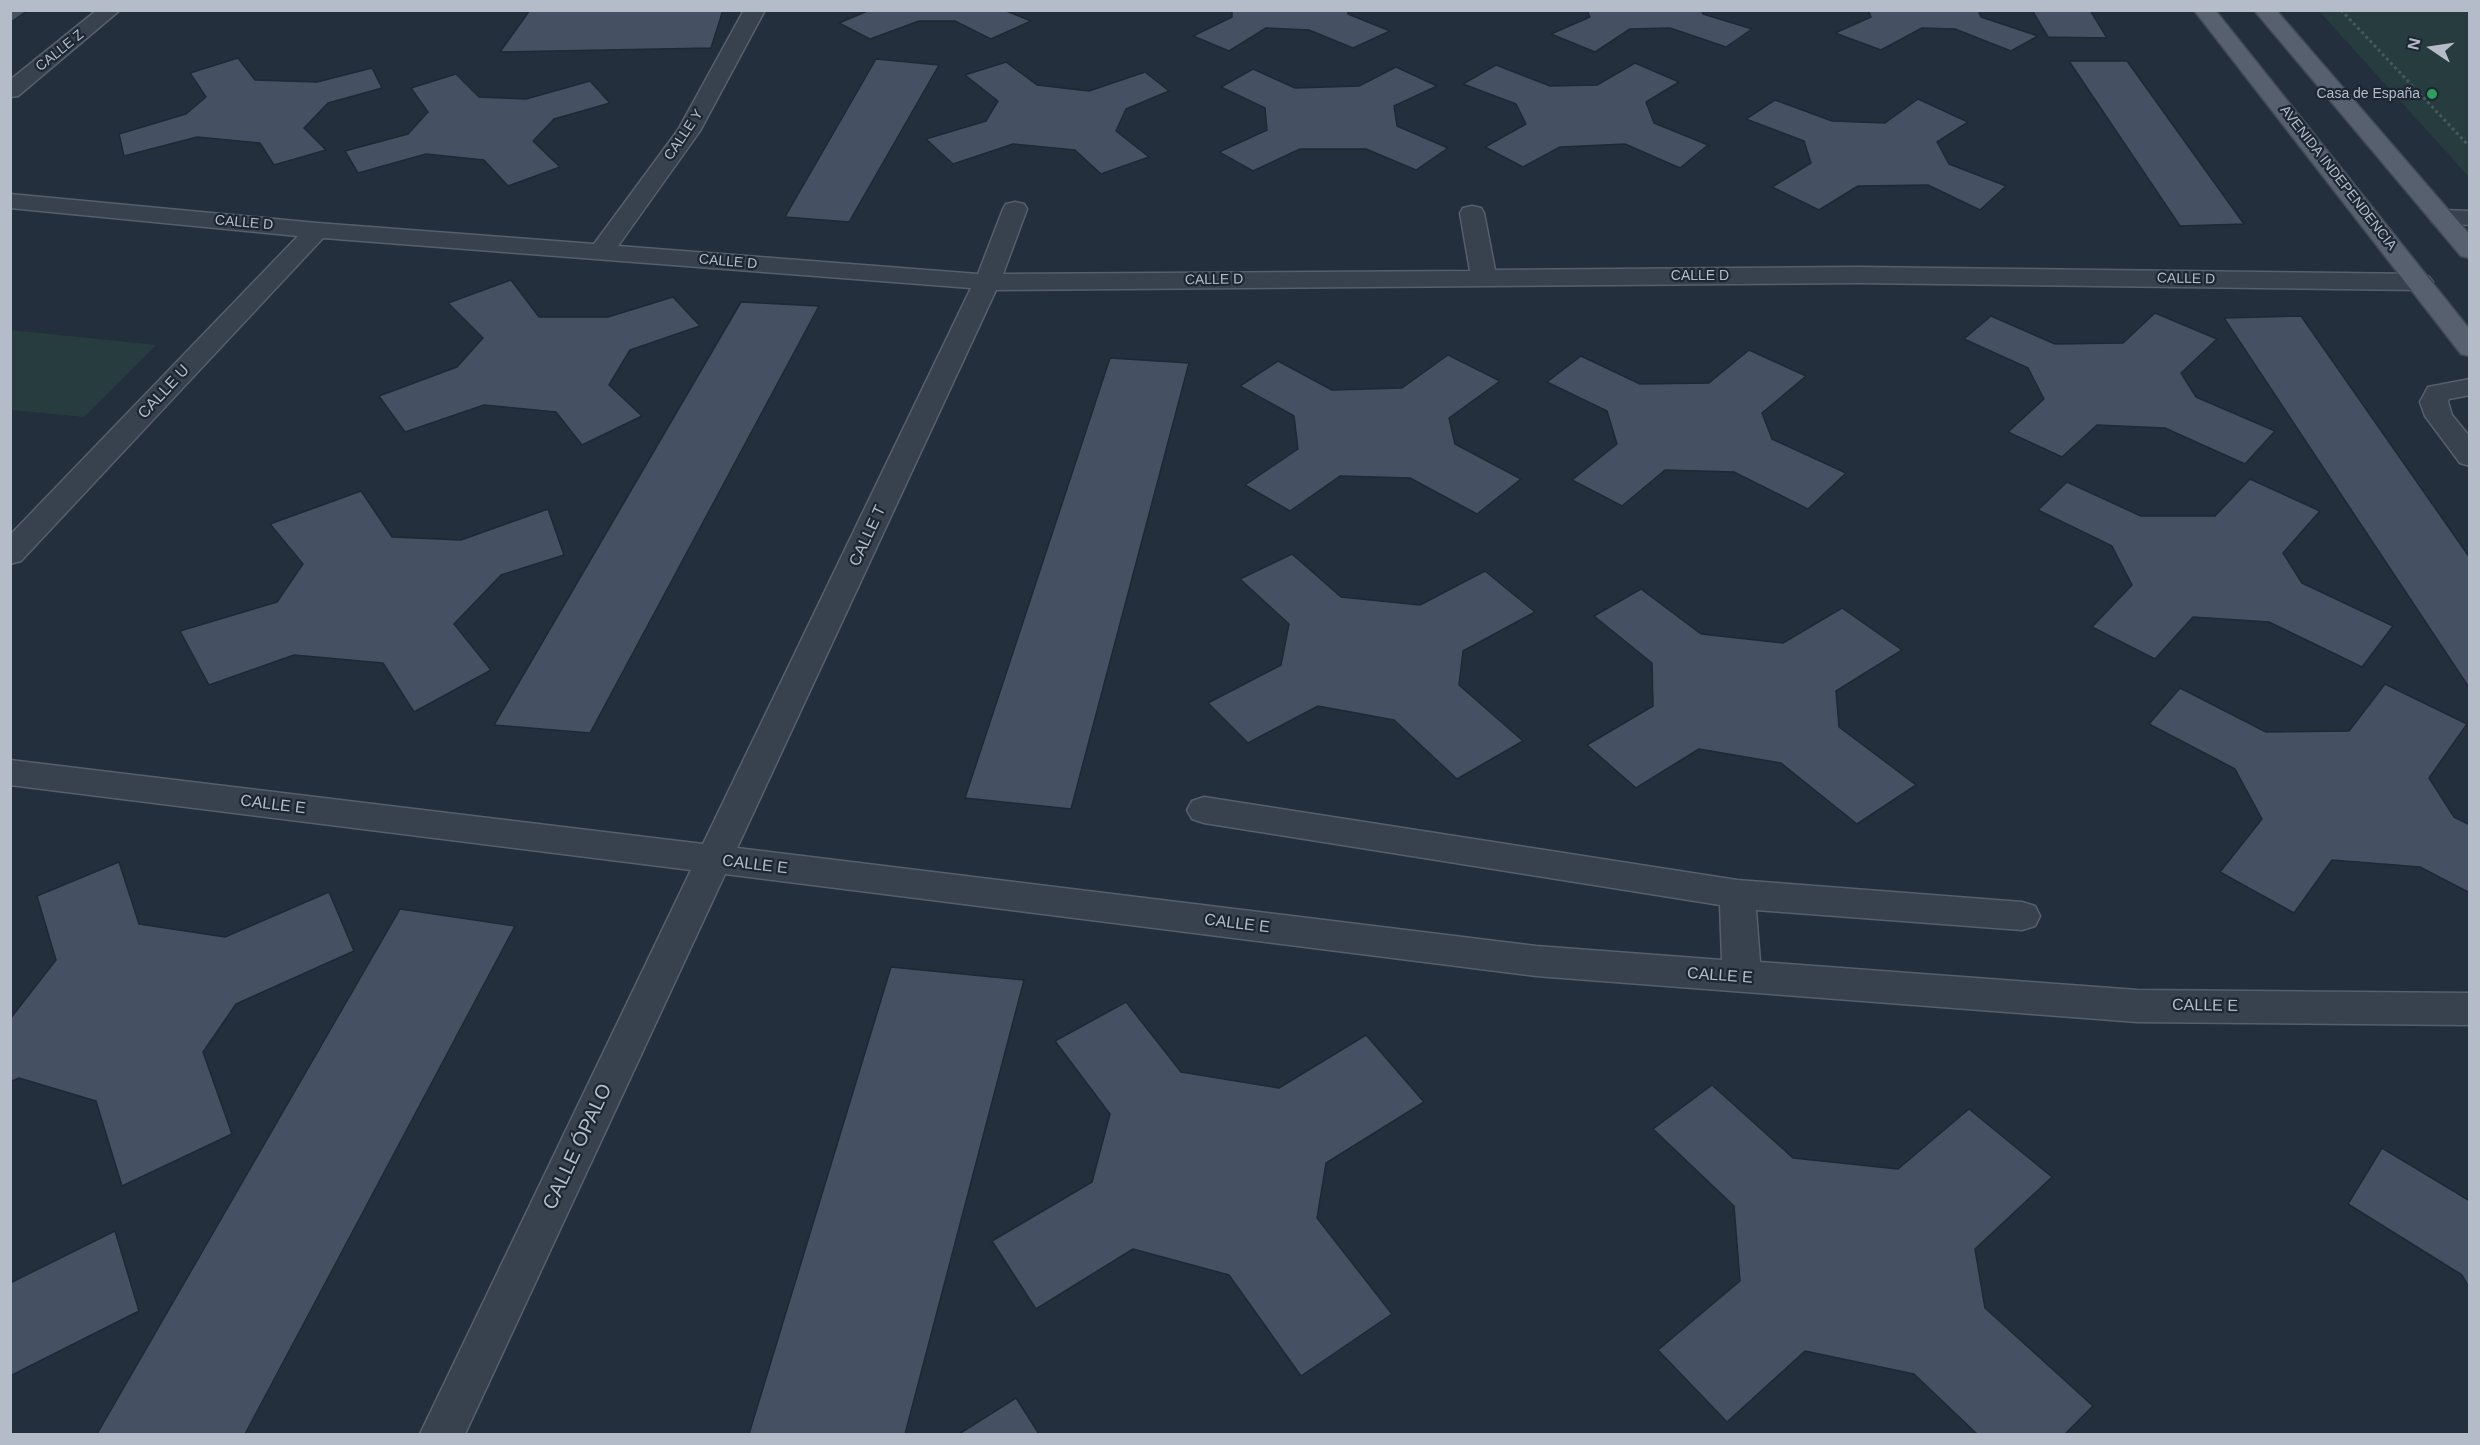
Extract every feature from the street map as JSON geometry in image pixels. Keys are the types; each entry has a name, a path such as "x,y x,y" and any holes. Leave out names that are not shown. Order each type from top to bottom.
{"main road":[{"name":"AVENIDA INDEPENDENCIA","path":"2204,10 2420,282 2469,348"},
{"path":"2264,10 2469,251"}],"street":[{"name":"CALLE Z","path":"10,91 110,10"},
{"name":"CALLE Y","path":"601,252 689,131 740,43 754,10"},
{"name":"CALLE D","path":"10,201 317,230 987,282 1858,274 2420,282"},
{"name":"CALLE T","path":"715,860 987,282 1015,209"},
{"path":"1472,213 1484,278"},
{"path":"2441,217 2469,218"},
{"name":"CALLE U","path":"10,555 317,230"},
{"path":"2469,387 2438,393 2434,402 2439,416 2469,457"},
{"name":"CALLE E","path":"10,772 1536,961 2137,1006 2469,1009"},
{"path":"1204,810 1737,894 2022,916"},
{"name":"CALLE ÓPALO","path":"442,1434 715,860"},
{"path":"1737,894 1742,977"}],"path":[{"path":"2341,10 2469,147"}],"green space":[{"name":"Casa de España","path":"2319,11 2469,11 2469,177"},
{"path":"11,330 156,345 84,417 11,410"}],"building":[{"path":"10,10 28,10 10,23"},
{"path":"530,10 723,10 711,48 500,52"},
{"path":"870,10 1004,10 1031,21 991,39 955,21 919,21 870,39 839,23"},
{"path":"1232,10 1348,10 1348,14 1390,31 1353,48 1309,30 1266,28 1229,51 1193,36 1232,17"},
{"path":"1587,10 1702,10 1703,14 1752,29 1726,47 1670,28 1630,29 1595,52 1551,34 1590,17"},
{"path":"1868,10 1978,10 1981,17 2038,36 2011,51 1955,29 1922,28 1881,50 1835,33 1871,17"},
{"path":"2032,10 2090,10 2107,38 2048,37"},
{"path":"238,58 255,80 317,82 372,68 382,88 328,103 304,128 326,150 274,165 260,143 197,137 124,156 119,134 186,114 206,97 190,73"},
{"path":"876,59 939,65 849,222 785,217"},
{"path":"2069,61 2127,61 2244,224 2180,226"},
{"path":"1006,62 1037,85 1089,91 1145,72 1169,91 1126,109 1116,131 1149,157 1101,174 1075,150 1013,144 953,164 926,139 986,121 998,101 965,75"},
{"path":"1635,63 1679,82 1646,102 1654,123 1708,145 1680,168 1625,144 1560,147 1523,167 1485,147 1526,124 1516,104 1463,84 1496,65 1550,86 1597,85"},
{"path":"1396,67 1437,86 1394,106 1397,126 1448,148 1416,170 1366,149 1300,149 1253,171 1219,152 1267,130 1265,108 1221,87 1253,69 1295,88 1359,86"},
{"path":"456,74 479,97 526,99 590,81 610,103 554,119 533,141 560,167 508,186 484,160 426,154 358,173 345,151 408,134 428,112 411,88"},
{"path":"1918,99 1968,122 1937,142 1949,164 2006,186 1980,210 1928,185 1858,186 1819,210 1772,187 1811,163 1804,141 1746,119 1775,100 1832,121 1885,123"},
{"path":"511,280 539,317 608,317 673,297 700,326 630,350 609,385 642,416 582,445 556,412 484,405 405,432 379,396 457,367 483,338 448,303"},
{"path":"741,302 819,306 590,733 494,725"},
{"path":"2155,313 2217,339 2181,373 2196,397 2275,431 2245,464 2165,428 2097,425 2062,457 2008,432 2044,399 2028,368 1964,339 1991,316 2055,344 2123,343"},
{"path":"2301,316 2470,558 2470,689 2224,318"},
{"path":"1749,350 1806,376 1762,413 1772,439 1846,473 1808,509 1734,472 1665,470 1622,506 1572,480 1617,444 1607,411 1547,382 1581,356 1640,384 1709,383"},
{"path":"1448,355 1500,381 1449,418 1455,444 1521,479 1477,514 1410,478 1340,476 1290,511 1245,485 1298,449 1294,416 1240,386 1278,361 1332,390 1402,388"},
{"path":"1110,358 1189,363 1071,809 965,798"},
{"path":"2250,479 2320,511 2283,553 2302,583 2393,626 2362,667 2269,622 2193,617 2155,659 2092,627 2132,585 2112,546 2038,510 2067,482 2141,516 2215,516"},
{"path":"361,491 392,537 461,540 548,509 564,555 501,575 454,624 491,670 414,712 383,663 294,655 209,685 180,631 277,602 303,564 270,524"},
{"path":"1292,554 1341,597 1420,605 1485,571 1535,612 1463,651 1459,685 1523,741 1457,779 1394,720 1318,706 1248,743 1208,703 1281,665 1289,624 1240,579"},
{"path":"1641,589 1701,634 1783,643 1842,608 1902,650 1836,691 1839,727 1916,785 1857,824 1781,763 1699,749 1636,788 1587,745 1653,706 1652,663 1594,616"},
{"path":"2385,684 2467,724 2429,778 2454,817 2470,825 2470,893 2420,867 2332,860 2294,913 2220,872 2262,819 2235,769 2149,724 2180,688 2266,732 2349,731"},
{"path":"119,862 139,924 225,937 329,892 354,951 236,1004 203,1052 232,1134 122,1186 96,1101 19,1078 10,1082 10,1019 56,960 37,896"},
{"path":"400,909 515,926 245,1434 97,1434"},
{"path":"891,967 1024,980 905,1434 749,1434"},
{"path":"1126,1002 1181,1072 1279,1088 1366,1035 1424,1102 1326,1163 1317,1218 1392,1314 1301,1376 1229,1275 1133,1249 1036,1309 992,1241 1092,1182 1110,1114 1055,1041"},
{"path":"1712,1085 1793,1158 1898,1169 1969,1109 2052,1177 1975,1249 1985,1308 2093,1406 2065,1434 1977,1434 1914,1374 1805,1351 1727,1422 1658,1350 1740,1281 1734,1206 1653,1129"},
{"path":"2382,1148 2470,1201 2470,1289 2462,1275 2348,1204"},
{"path":"115,1231 139,1311 10,1376 10,1283"},
{"path":"1016,1398 1039,1434 959,1434"}],"place":[{"name":"Casa de España","path":"2432,94"}]}
